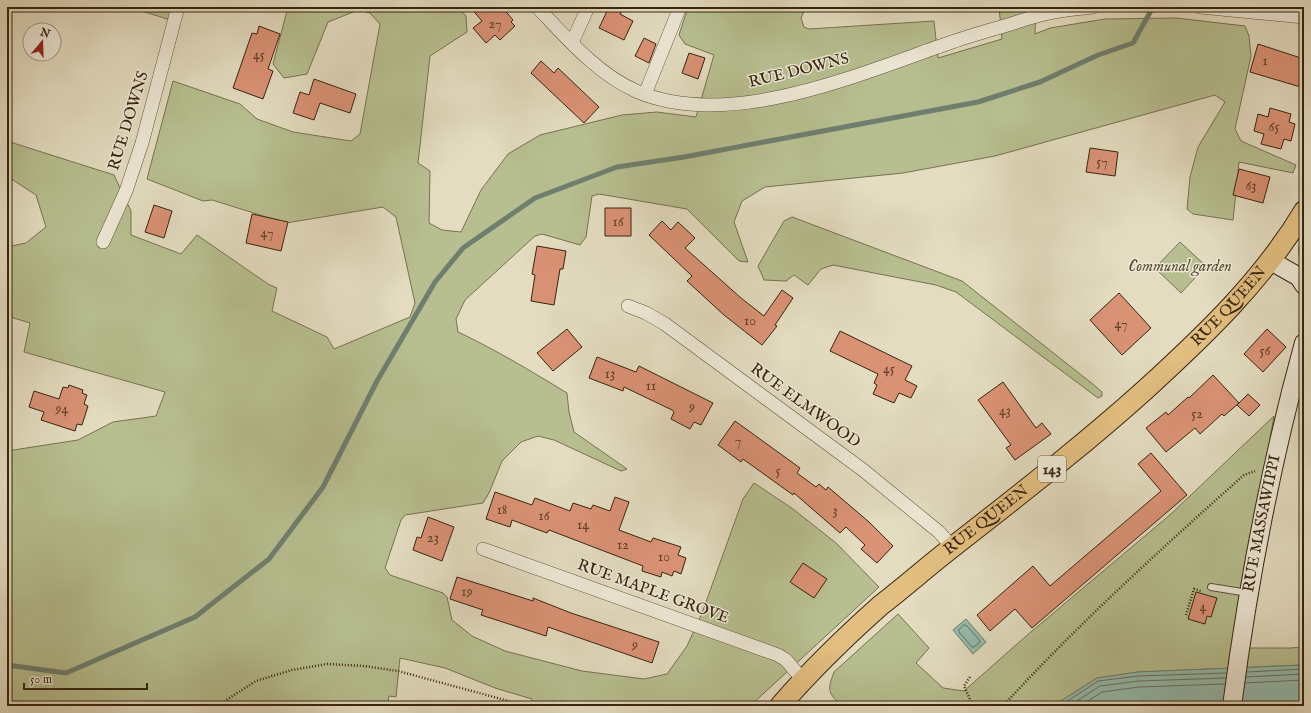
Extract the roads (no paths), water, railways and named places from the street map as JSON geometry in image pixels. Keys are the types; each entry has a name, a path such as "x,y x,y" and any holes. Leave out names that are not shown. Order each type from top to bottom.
{"main road":[{"name":"RUE QUEEN","path":"787,701 802,680 852,630 952,547 1020,495 1101,429 1197,341 1271,261 1289,236 1304,211"}],"street":[{"name":"RUE DOWNS","path":"103,242 126,191 142,142 178,7"},
{"name":"RUE DOWNS","path":"537,7 572,43 599,67 618,80 636,91 645,94 672,102 694,105 716,105 759,101 802,92 889,65 953,42 1045,14 1093,7"},
{"path":"572,43 588,7"},
{"path":"645,94 680,7"},
{"path":"1200,7 1304,17"},
{"path":"1271,261 1298,278 1304,285"},
{"name":"RUE ELMWOOD","path":"628,306 646,313 665,324 863,470 939,532 952,547"},
{"name":"RUE MASSAWIPPI","path":"1232,706 1238,656 1272,473 1304,343"},
{"name":"RUE MAPLE GROVE","path":"483,548 778,655 786,660 802,680"}],"lane":[{"path":"1211,587 1250,593"}],"water":[{"path":"966,619 986,642 973,654 953,630"},
{"path":"1304,665 1304,706 1053,706 1097,678 1138,672"}],"waterway":[{"path":"7,665 66,673 195,617 269,559 323,487 377,381 435,282 463,248 535,198 617,167 684,157 978,102 1040,82 1098,55 1133,43 1153,7"}],"park label":[{"name":"Communal garden","path":"1180,267"}]}
